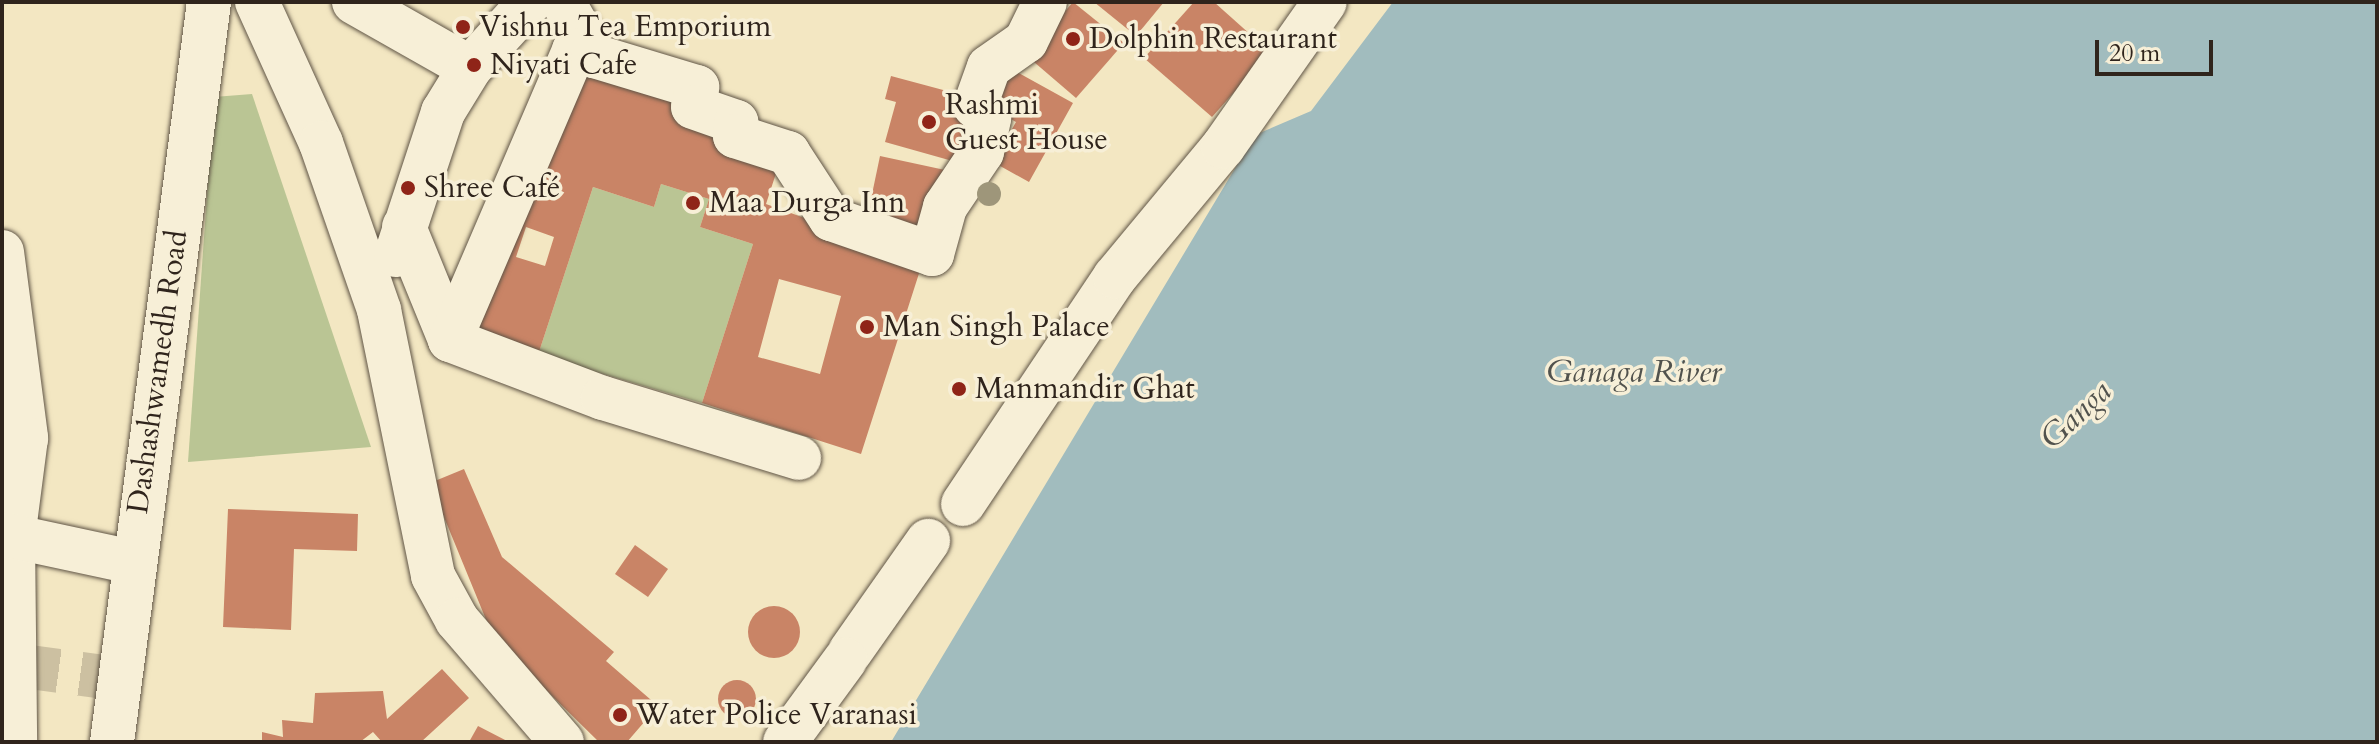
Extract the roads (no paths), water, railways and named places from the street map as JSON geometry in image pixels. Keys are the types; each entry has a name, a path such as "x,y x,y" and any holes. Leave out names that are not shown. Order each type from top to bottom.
{"street":[{"name":"Dashashwamedh Road","path":"112,742 133,562 209,2"},
{"path":"257,2 321,143 379,310 433,576 457,620 562,742"},
{"path":"354,2 470,68"},
{"path":"379,310 438,126 470,68 530,2"},
{"path":"563,2 594,56"},
{"path":"450,340 574,50 697,87 693,107 736,122 735,136 788,153 832,226 932,254 945,207 982,152 989,118 975,106 989,67 1026,41 1045,2"},
{"path":"785,742 930,539 963,504 1115,277 1223,147 1325,2"},
{"path":"404,227 450,340 603,398 799,458"},
{"path":"2,252 7,313 25,394 10,486 7,536 15,742"},
{"path":"7,536 133,562"}],"water":[{"name":"Ganaga River","path":"1393,2 2377,2 2377,742 891,742 1255,135 1311,111"}],"tunnel":[{"path":"15,665 119,679"}],"place":[{"name":"Vishnu Tea Emporium","path":"463,27"},
{"name":"Dolphin Restaurant","path":"1073,39"},
{"name":"Niyati Cafe","path":"474,65"},
{"name":"Rashmi Guest House","path":"929,122"},
{"name":"Shree Café","path":"408,188"},
{"name":"Maa Durga Inn","path":"693,203"},
{"name":"Man Singh Palace","path":"867,327"},
{"name":"Manmandir Ghat","path":"959,389"},
{"name":"Water Police Varanasi","path":"620,715"}],"water label":[{"name":"Ganga","path":"2076,415"}]}
